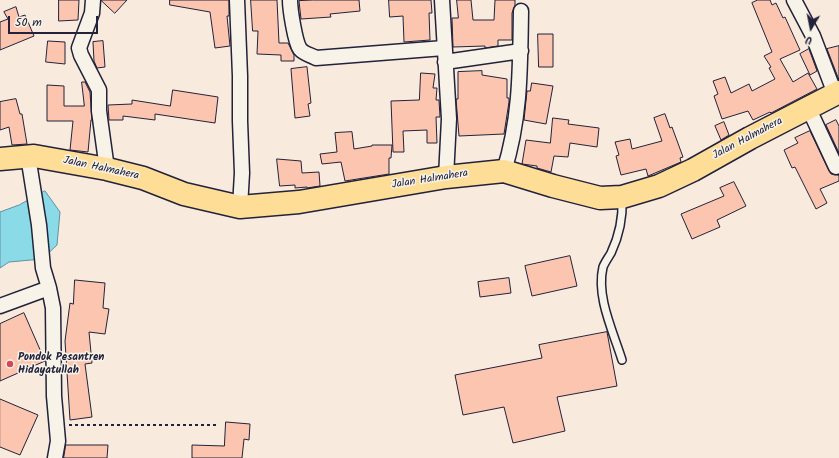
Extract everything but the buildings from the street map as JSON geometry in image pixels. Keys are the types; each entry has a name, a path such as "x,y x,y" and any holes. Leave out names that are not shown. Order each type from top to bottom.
{"main road":[{"name":"Jalan Halmahera","path":"0,158 34,156 108,169 143,178 184,194 240,207 299,202 446,177 504,170 553,186 600,198 622,197 659,186 693,170 808,107 837,93"}],"street":[{"path":"93,0 92,13 79,48 80,55 99,90 99,111 108,169"},
{"path":"237,0 242,173 240,207"},
{"path":"290,0 296,39 299,48 305,53 316,58 444,48"},
{"path":"442,0 449,119 446,177"},
{"path":"794,0 813,36 837,93"},
{"path":"504,170 511,147 519,98 521,11"},
{"path":"445,62 521,52"},
{"path":"808,107 836,167"},
{"path":"28,156 39,225 43,268 53,308 56,425 58,441 55,458"},
{"path":"0,306 49,288"}],"lane":[{"path":"622,197 622,222 611,254 605,262 603,268 601,288 602,300 622,360"}],"path":[{"path":"56,425 216,425"}],"water":[{"path":"45,191 60,212 57,245 42,259 9,262 0,268 0,212 19,205"}],"place":[{"name":"Pondok Pesantren Hidayatullah","path":"10,364"}]}
